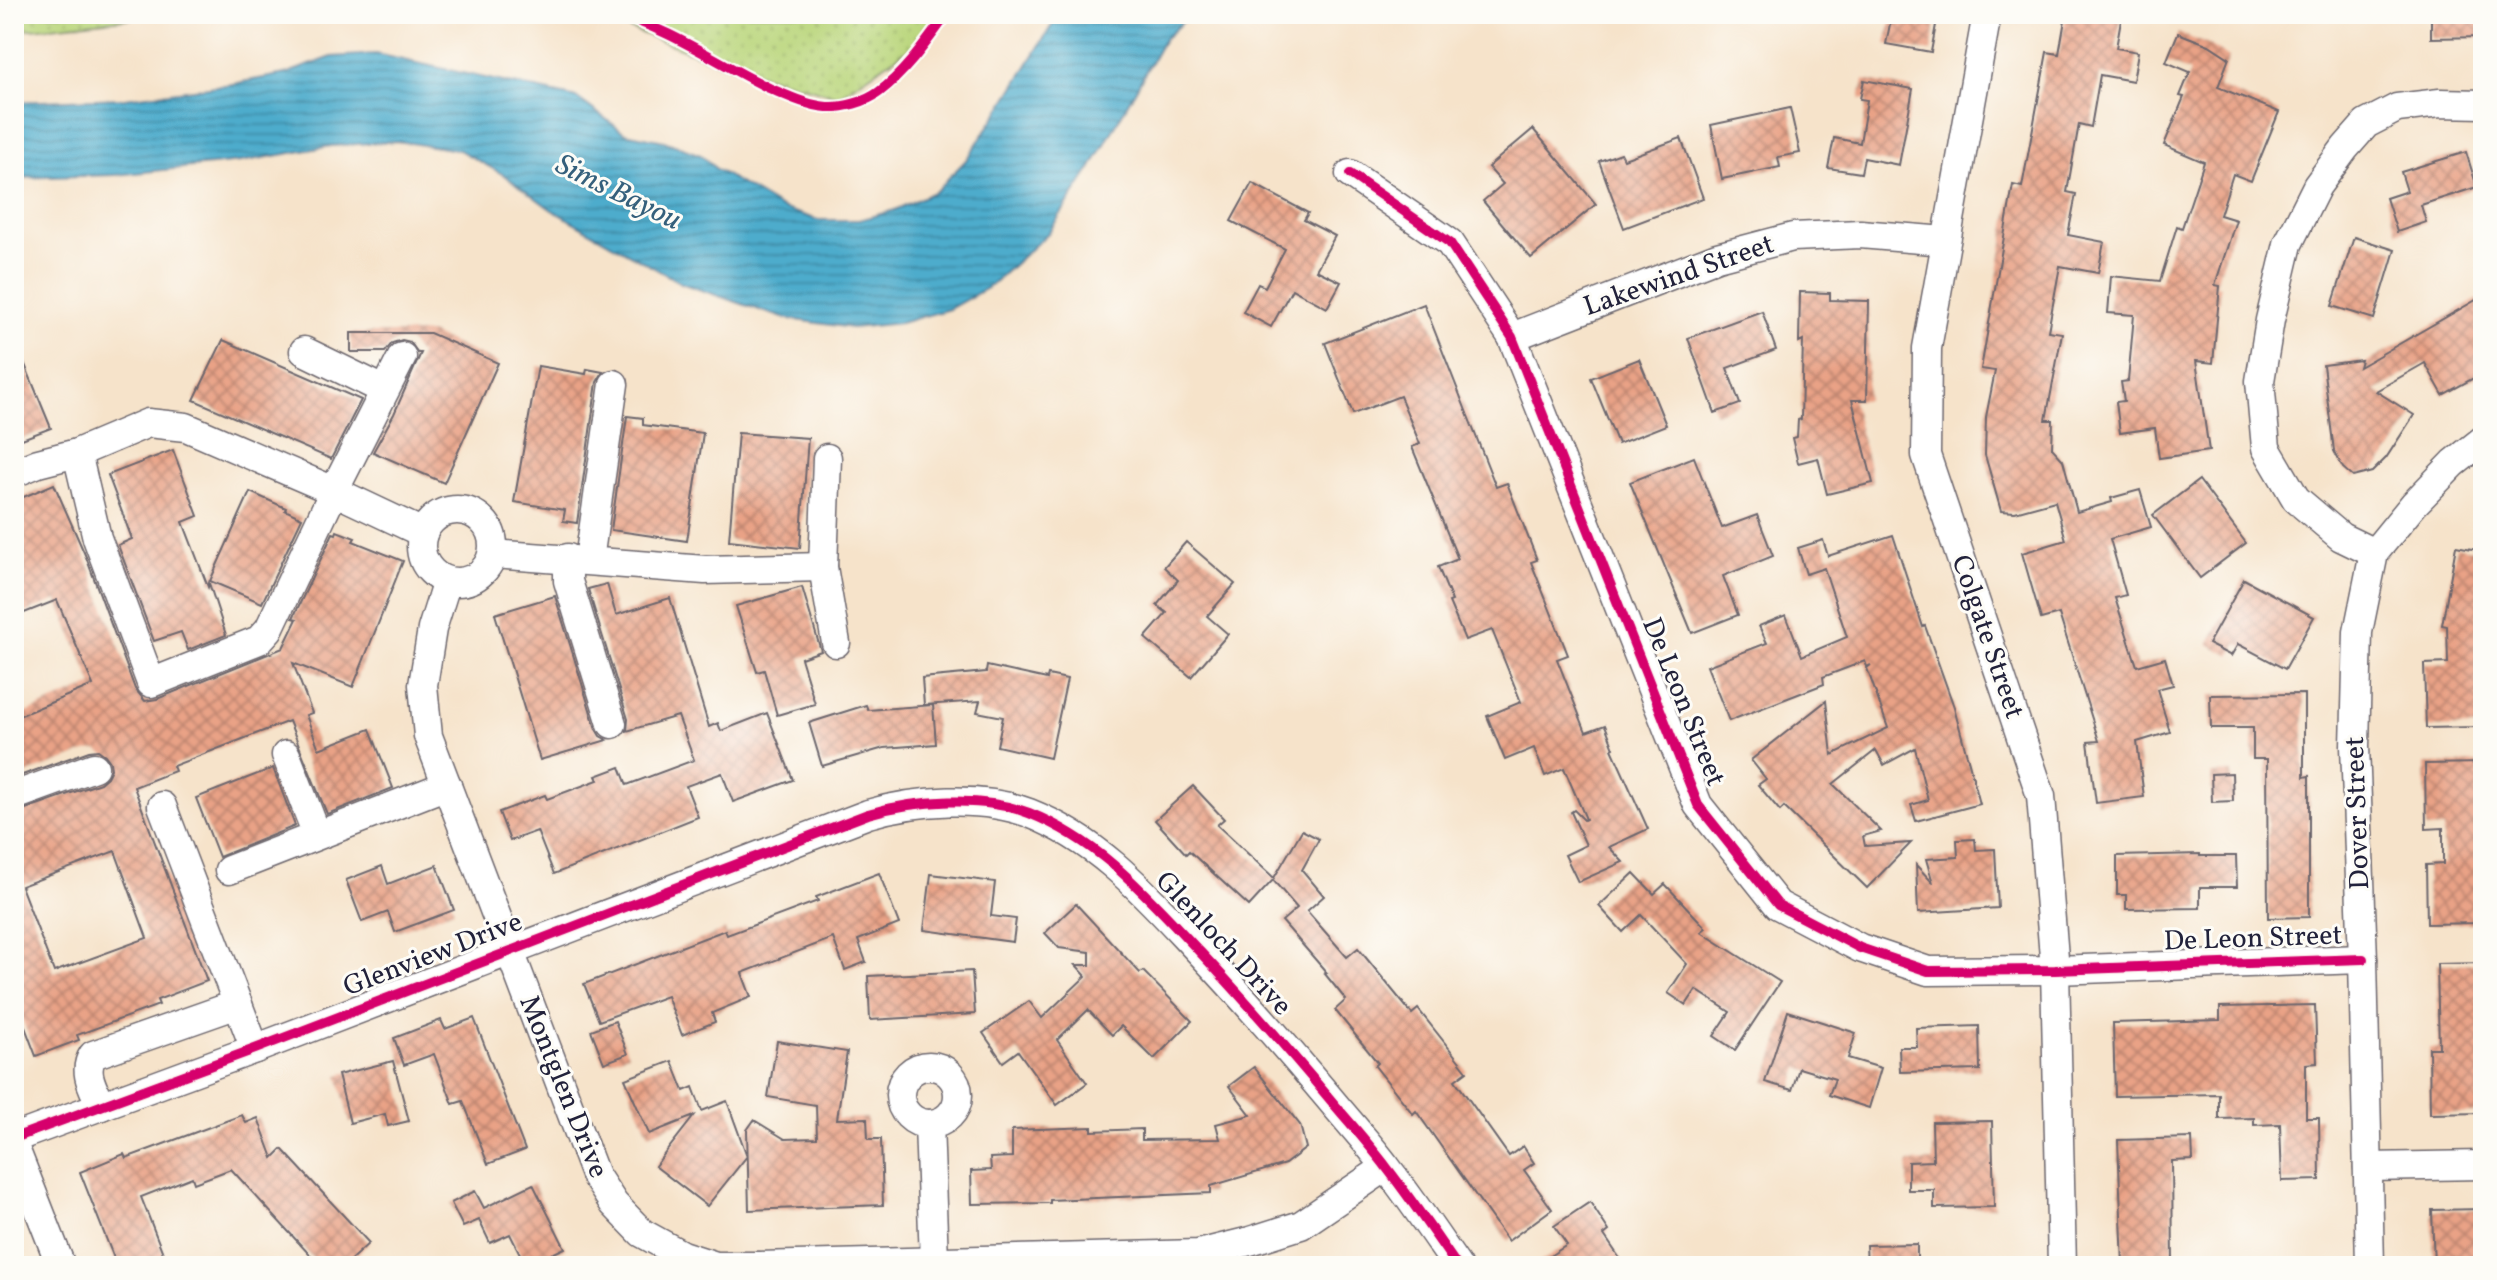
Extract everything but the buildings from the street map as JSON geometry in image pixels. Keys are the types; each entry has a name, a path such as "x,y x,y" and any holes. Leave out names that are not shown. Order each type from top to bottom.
{"street":[{"name":"Colgate Street","path":"1987,14 1927,348 1926,455 2041,796 2055,970 2062,1266"},
{"path":"2483,104 2440,103 2397,108 2366,124 2345,148 2317,186 2288,244 2270,320 2260,381 2266,448 2296,499 2341,537 2374,553 2414,504 2454,463 2483,440"},
{"name":"De Leon Street","path":"1350,174 1450,243 1512,337 1698,805 1778,905 1860,948 1928,971 2055,970 2363,959"},
{"name":"Lakewind Street","path":"1512,337 1717,257 1793,237 1860,234 1945,241"},
{"path":"304,351 384,390"},
{"path":"77,453 97,538 151,683 259,640 269,629 402,357"},
{"path":"612,724 568,581 579,559 614,384"},
{"path":"14,473 77,453 148,423 186,427 423,533"},
{"path":"827,458 823,567 836,643"},
{"path":"462,510 473,513 490,530 494,542 493,554 489,565 470,580 447,581 428,568 420,545 429,523 438,515 462,510"},
{"name":"Dover Street","path":"2370,1266 2355,746 2358,632 2374,553"},
{"path":"493,554 705,570 823,567"},
{"name":"Montglen Drive","path":"447,581 432,629 423,685 428,736 595,1175 614,1204 642,1233 682,1255 716,1266 1198,1254 1301,1225 1386,1167"},
{"path":"286,755 317,835"},
{"path":"14,796 94,767"},
{"path":"229,870 447,785"},
{"name":"Glenloch Drive","path":"868,814 895,806 939,801 981,803 1026,812 1061,828 1102,853 1253,1008 1386,1167 1457,1266"},
{"path":"162,806 255,1049"},
{"name":"Glenview Drive","path":"14,1138 868,814"},
{"path":"101,1106 87,1072 93,1055 238,1004"},
{"path":"929,1124 934,1260"},
{"path":"14,1146 61,1266"},
{"path":"2368,1167 2483,1165"}],"green space":[{"path":"14,14 170,14 14,31"},
{"path":"591,14 946,14 923,39 838,96 717,62"}],"water":[{"name":"Sims Bayou","path":"1059,14 1191,14 1164,39 1091,169 1048,233 990,286 949,309 900,323 852,328 783,318 681,283 552,210 504,175 459,150 396,141 331,146 240,162 115,175 14,178 14,102 125,98 232,84 285,74 332,57 376,54 577,98 625,133 664,141 701,155 716,169 781,208 818,220 859,220 895,210 936,191 966,160"}],"cycle path":[{"path":"615,14 674,37 783,94 827,107 854,104 879,92 916,56 947,14"},
{"path":"1350,174 1450,243 1512,337 1698,805 1778,905 1860,948 1928,971 2055,970 2363,959"},
{"path":"14,1138 868,814 906,805 970,802 1011,807 1055,825 1102,855 1143,892 1250,1006 1366,1141 1457,1266"}]}
